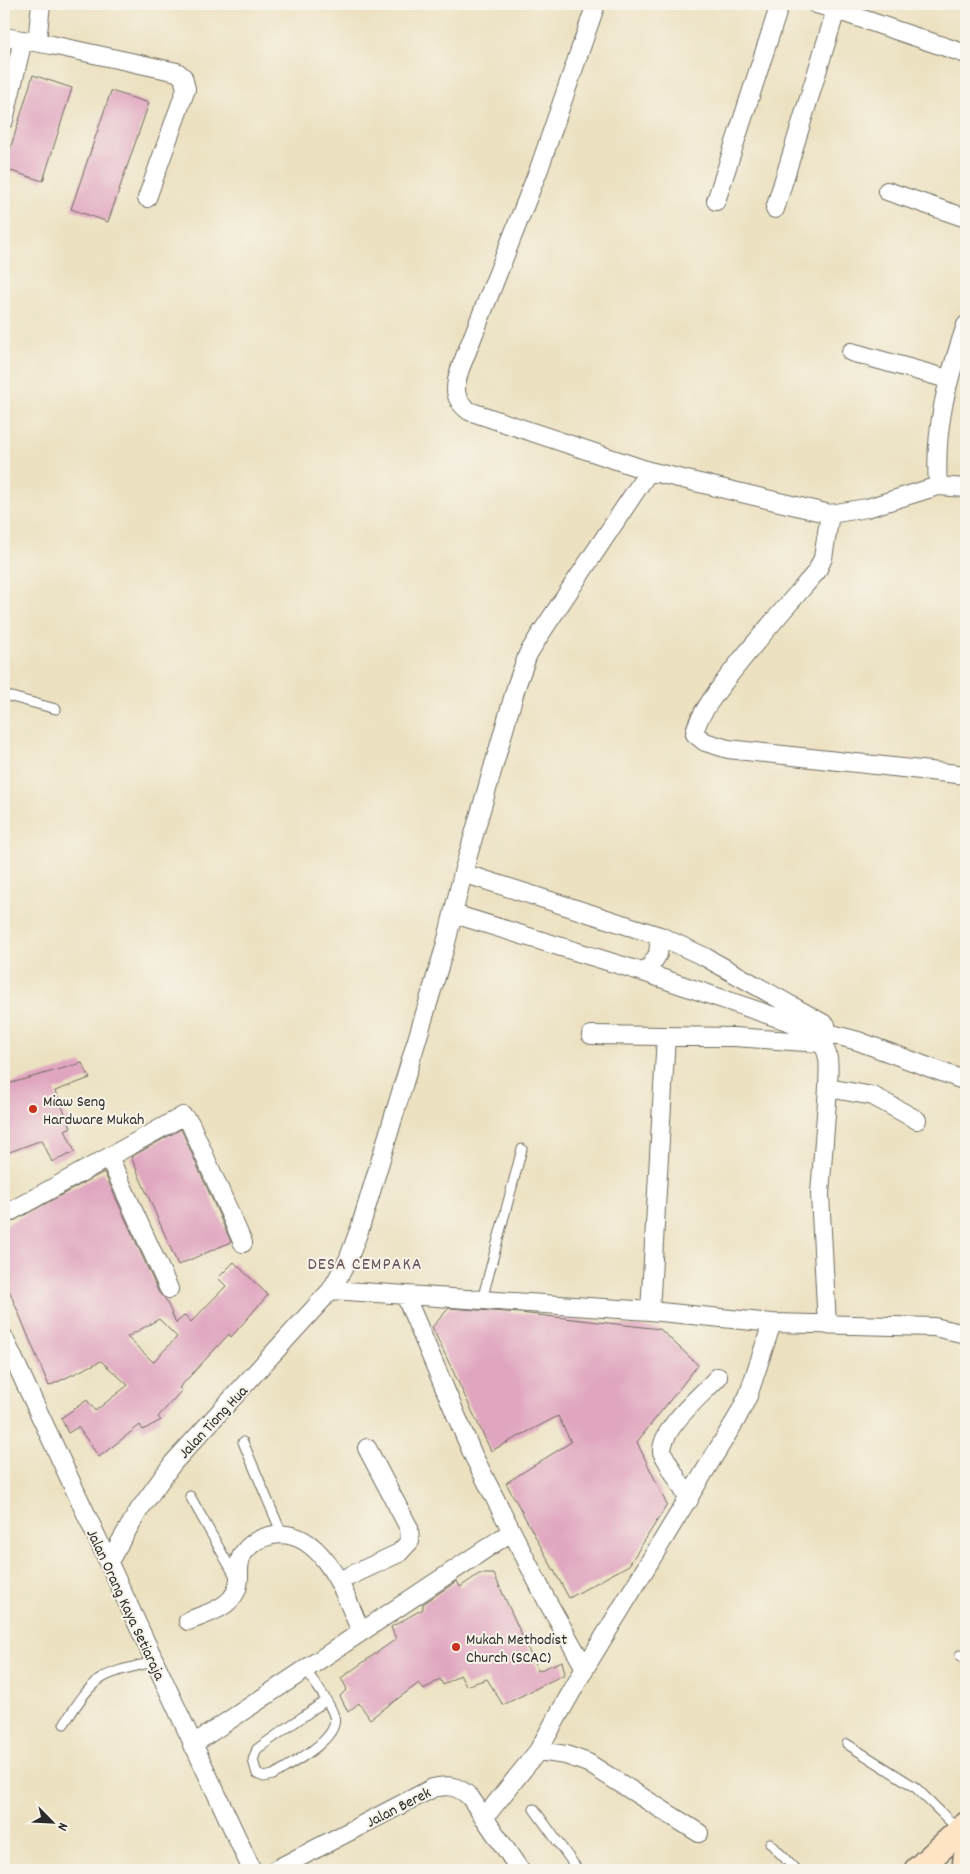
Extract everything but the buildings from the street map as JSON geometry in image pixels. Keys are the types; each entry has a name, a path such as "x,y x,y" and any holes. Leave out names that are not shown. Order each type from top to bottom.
{"street":[{"path":"4,120 41,4"},
{"path":"596,4 539,169 460,370 455,391 457,401 469,411 649,471 830,514 867,508 938,486 966,488"},
{"path":"716,201 780,4"},
{"path":"816,4 966,54"},
{"path":"775,209 836,10"},
{"path":"4,38 30,41 137,62 177,72 183,76 186,89 147,198"},
{"path":"887,191 966,218"},
{"path":"938,486 937,432 948,379 966,325"},
{"path":"852,352 948,379"},
{"name":"Jalan Tiong Hua","path":"108,1562 139,1510 173,1463 331,1290 355,1245 454,914 463,873 517,684 528,654 555,610 649,471"},
{"path":"830,514 823,558 817,571 715,695 696,725 695,734 705,742 728,749 966,775"},
{"path":"463,873 660,936 705,957 858,1041"},
{"path":"454,914 646,973 802,1026 858,1041 966,1082"},
{"path":"646,973 658,954 660,936"},
{"path":"592,1036 734,1037 820,1043 826,1050 828,1088 820,1194 827,1325"},
{"path":"650,1311 666,1036"},
{"path":"828,1088 872,1096 917,1120"},
{"path":"4,1215 176,1118 183,1116 187,1118 244,1244"},
{"path":"109,1157 169,1289"},
{"path":"331,1290 650,1311 772,1323 934,1327 966,1334"},
{"path":"405,1295 473,1455 511,1532 585,1668"},
{"path":"484,1818 538,1751 585,1668 689,1500 748,1396 772,1323"},
{"name":"Jalan Orang Kaya Setiaraja","path":"4,1338 192,1745 252,1870"},
{"path":"689,1500 662,1452 662,1444 665,1437 682,1415 718,1377"},
{"path":"339,1581 399,1553 410,1541 409,1528 367,1448"},
{"path":"192,1745 511,1532"},
{"path":"188,1621 229,1603 238,1591 240,1561 247,1549 265,1536 282,1534 295,1537 318,1551 339,1581 361,1632"},
{"path":"538,1751 566,1755 588,1763 699,1833"},
{"name":"Jalan Berek","path":"275,1870 433,1788 454,1786 470,1797 520,1870"},
{"path":"927,1867 963,1828"},
{"path":"965,1870 966,1858"}],"lane":[{"path":"4,695 56,709"},
{"path":"482,1300 522,1149"},
{"path":"243,1442 282,1534"},
{"path":"190,1496 239,1582"},
{"path":"64,1724 86,1689 103,1675 154,1662"},
{"path":"306,1669 325,1701 335,1719 331,1732 322,1743 272,1775 264,1777 257,1774 253,1760 257,1748 325,1701"},
{"path":"847,1744 915,1787 963,1828"},
{"path":"534,1809 578,1870"},
{"path":"770,1843 796,1870"}],"place":[{"name":"Miaw Seng Hardware Mukah","path":"33,1109"},
{"name":"Mukah Methodist Church (SCAC)","path":"456,1647"}],"district":[{"name":"DESA CEMPAKA","path":"365,1263"}]}
